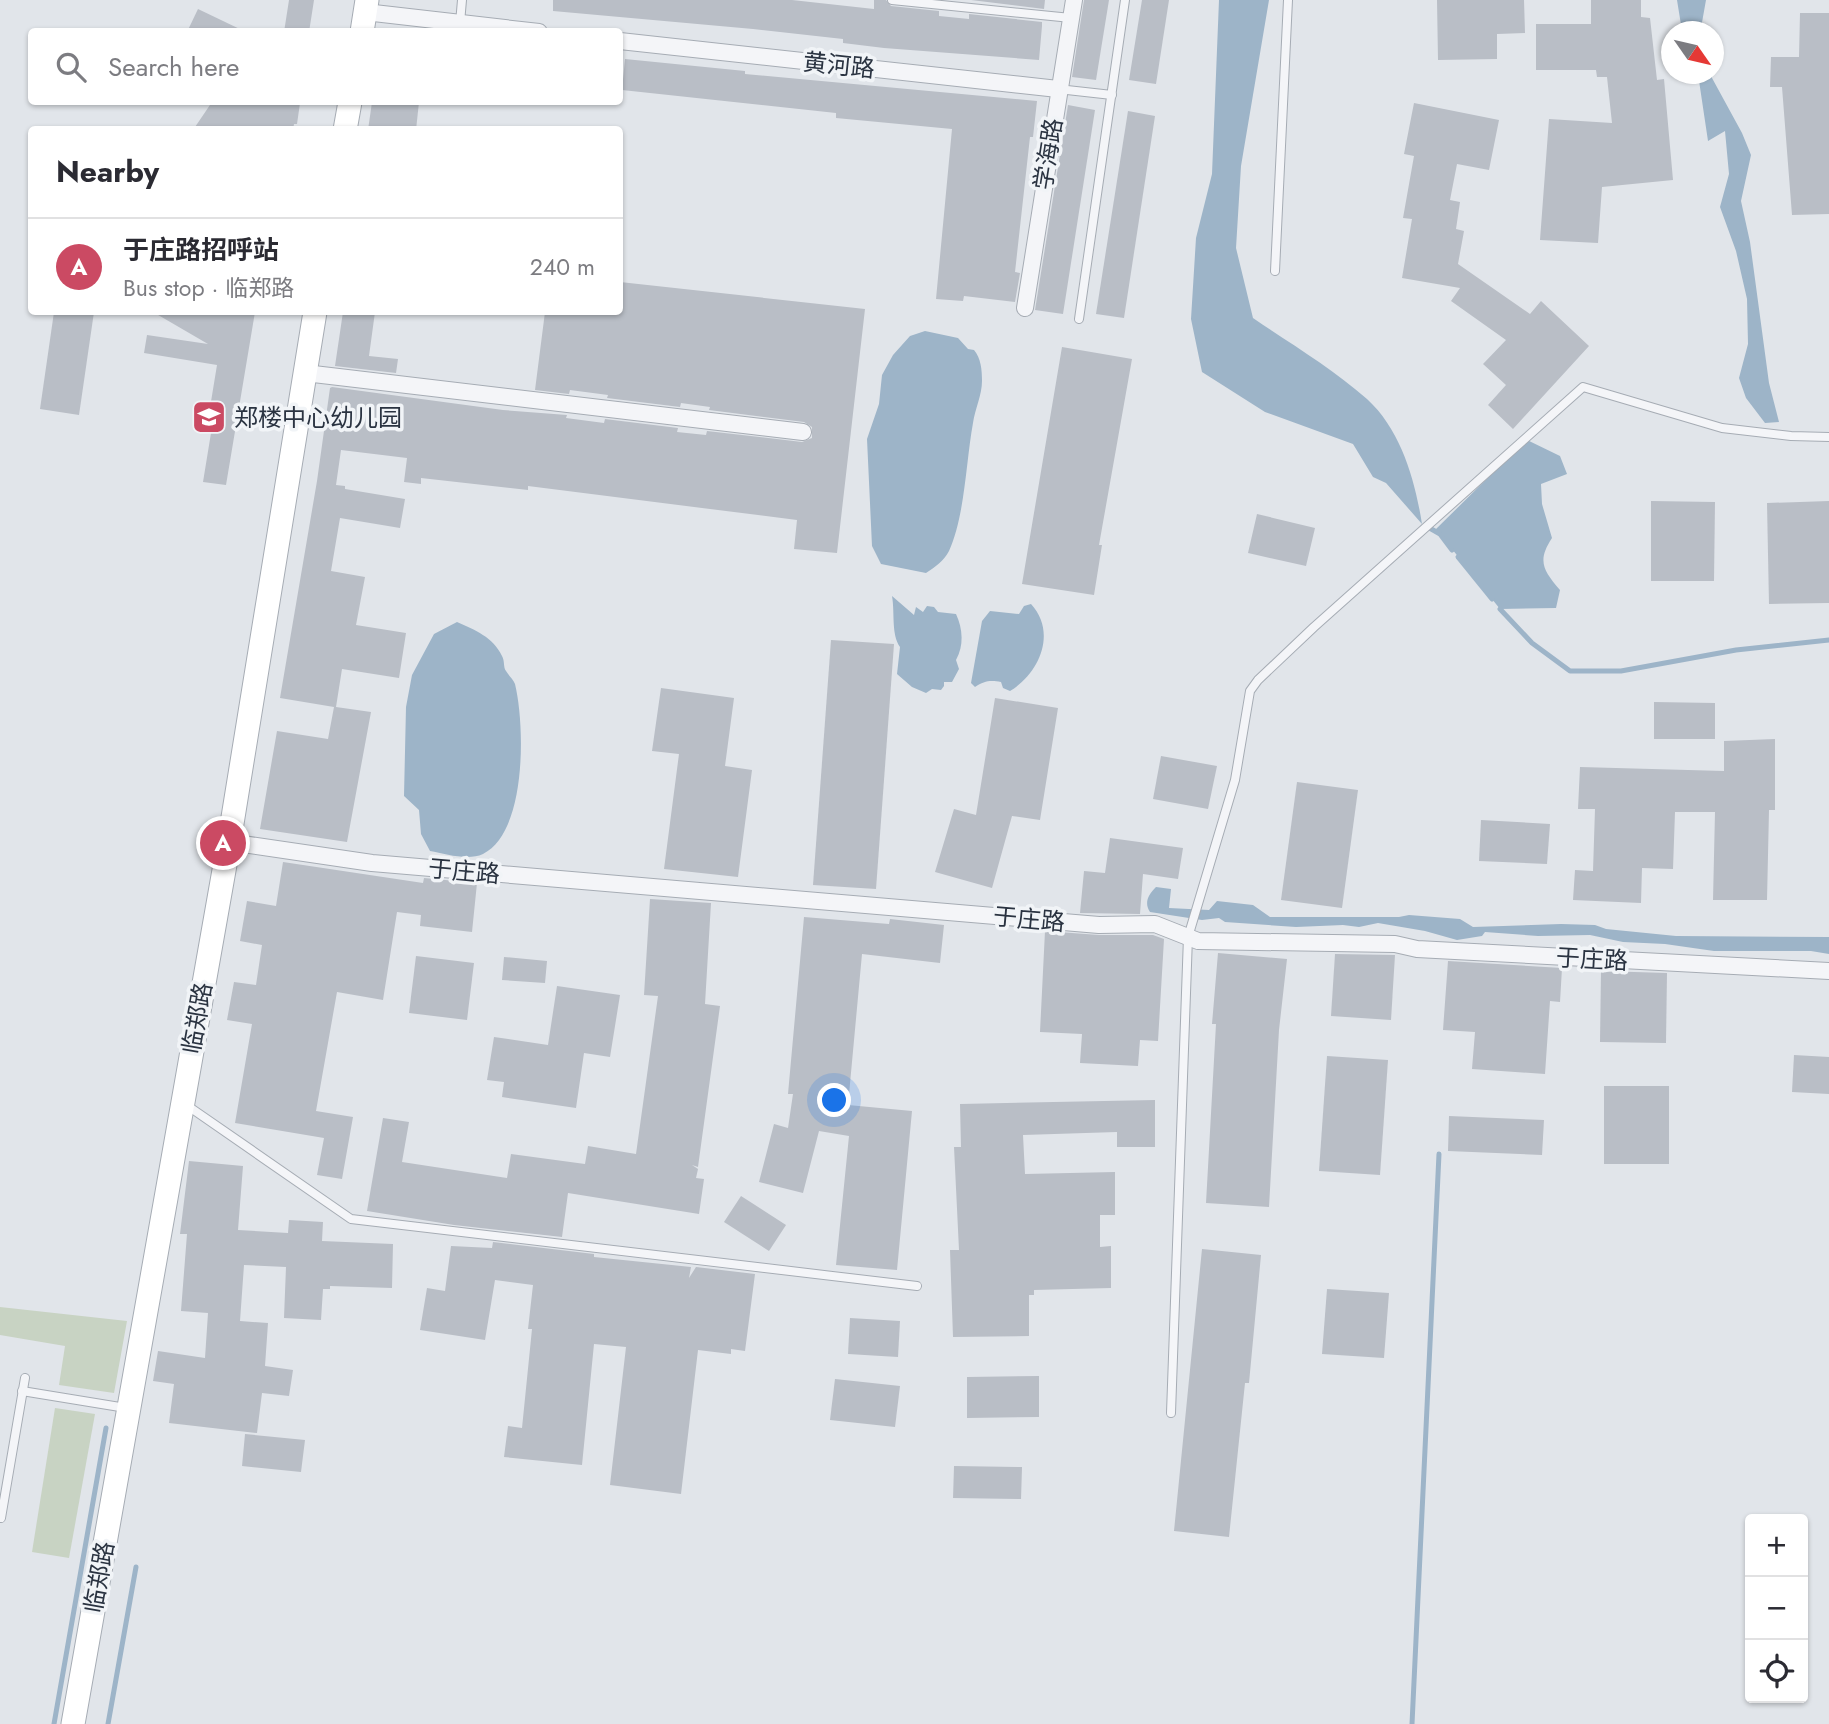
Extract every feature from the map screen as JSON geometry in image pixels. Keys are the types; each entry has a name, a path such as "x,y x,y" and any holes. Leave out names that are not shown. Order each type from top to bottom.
{"main road":[{"path":"346,126 349,105"},
{"name":"临郑路","path":"73,1724 229,842 315,315"}],"street":[{"name":"学海路","path":"1025,308 1074,0"},
{"path":"365,15 504,28"},
{"name":"黄河路","path":"623,41 1058,89"},
{"path":"305,373 803,432"},
{"name":"于庄路","path":"229,842 372,863 1099,925 1155,924 1198,941 1395,944 1417,949 1829,971"}],"lane":[{"path":"460,23 462,0"},
{"path":"892,0 1071,18"},
{"path":"1079,319 1125,0"},
{"path":"1275,271 1288,0"},
{"path":"1058,89 1112,95"},
{"path":"1171,1413 1188,937 1235,780 1250,691 1258,680 1420,531 1583,387 1722,428 1791,436 1829,437"},
{"path":"182,1103 351,1219 917,1286"},
{"path":"1,1518 4,1476 25,1378"},
{"path":"22,1391 129,1408"}],"green space":[{"path":"0,1307 127,1321 114,1393 59,1385 65,1346 0,1335"},
{"path":"55,1408 95,1414 69,1558 32,1552"}],"water":[{"path":"1219,0 1269,0 1241,166 1236,248 1253,318 1340,377 1379,411 1405,457 1422,524 1386,483 1373,477 1353,444 1265,412 1202,372 1191,319 1196,238 1212,174"},
{"path":"1677,0 1706,0 1702,21 1680,21"},
{"path":"1699,84 1715,84 1751,155 1741,201 1750,242 1769,383 1779,422 1765,423 1746,398 1739,378 1748,344 1747,299 1736,251 1720,207 1729,174 1725,131 1708,141"},
{"path":"925,331 958,338 968,349 974,350 980,360 982,381 973,423 959,522 945,558 926,573 881,564 872,546 867,439 879,404 882,375 893,355 910,336"},
{"path":"1521,437 1560,456 1567,474 1541,484 1542,504 1552,538 1543,559 1549,577 1560,590 1556,608 1500,609 1440,534 1434,531 1515,451"},
{"path":"892,596 914,615 916,607 923,612 927,606 934,607 938,612 956,614 962,637 956,660 959,669 952,682 944,682 941,690 932,689 926,693 912,687 897,674 900,647 894,630"},
{"path":"1031,604 1039,615 1044,639 1042,651 1030,674 1010,691 997,681 981,683 975,687 971,683 982,621 990,611 1019,614 1024,606"},
{"path":"457,622 483,635 498,649 505,669 515,684 520,725 519,776 508,824 497,842 483,854 471,857 430,851 421,834 419,810 404,796 406,707 412,675 434,634"},
{"path":"1156,887 1171,889 1169,908 1209,910 1217,901 1253,905 1270,917 1409,915 1460,919 1473,927 1561,924 1595,925 1606,929 1676,936 1829,937 1829,954 1811,951 1714,951 1665,944 1623,942 1590,935 1538,936 1485,932 1482,936 1457,940 1378,923 1359,927 1296,927 1225,922 1219,918 1202,920 1150,912 1148,899"}],"building":[{"path":"289,0 314,0 310,28 285,28"},
{"path":"553,0 792,0 874,9 874,0 886,0 891,6 939,11 939,16 969,19 969,14 1042,22 1042,26 1039,60 884,48 843,43 843,39 553,11"},
{"path":"971,0 1045,0 1044,9"},
{"path":"1084,0 1109,0 1096,80 1072,77"},
{"path":"1142,0 1169,0 1156,84 1129,80"},
{"path":"1437,0 1524,0 1525,33 1497,34 1497,59 1438,60"},
{"path":"1591,0 1641,0 1641,17 1650,18 1657,80 1661,79 1661,84 1664,84 1673,180 1602,187 1598,243 1540,240 1549,119 1612,123 1607,77 1597,77 1596,70 1536,70 1536,24 1591,24"},
{"path":"198,9 238,28 189,28"},
{"path":"1800,13 1829,13 1829,214 1792,215 1782,87 1770,87 1771,57 1799,57"},
{"path":"625,59 745,71 745,74 1037,101 1033,137 1030,137 1015,272 1020,273 1015,302 964,296 963,301 936,299 952,129 836,118 836,113 623,90"},
{"path":"1414,103 1499,120 1489,170 1457,164 1450,200 1460,202 1456,229 1464,231 1458,264 1530,314 1541,301 1589,346 1513,429 1488,405 1506,385 1483,364 1506,340 1451,301 1460,288 1402,278 1412,219 1403,218 1414,156 1404,154"},
{"path":"210,105 300,105 297,124 294,126 196,126"},
{"path":"372,105 419,105 416,126 369,126"},
{"path":"1068,105 1095,110 1063,314 1035,310"},
{"path":"1128,111 1155,116 1124,318 1096,314"},
{"path":"623,282 865,309 837,553 794,549 797,520 528,486 528,490 421,478 421,484 404,482 407,458 341,450 336,485 345,486 345,489 405,499 400,528 340,518 331,571 365,577 356,625 406,633 399,678 342,669 336,707 371,712 347,842 260,829 277,731 328,739 334,707 280,698 330,388 503,410 567,415 566,418 604,423 605,419 678,428 677,432 706,435 707,431 802,442 812,438 812,427 804,422 709,410 710,407 681,403 680,407 607,398 608,395 570,390 569,394 535,390 545,315 623,315"},
{"path":"54,315 94,315 79,415 40,409"},
{"path":"158,315 254,315 226,485 203,482 211,433 206,432 217,365 144,353 147,335 208,344"},
{"path":"343,315 375,315 369,356 398,359 396,373 335,366"},
{"path":"1062,347 1132,359 1099,545 1102,545 1094,595 1022,584"},
{"path":"1651,501 1715,502 1714,581 1651,581"},
{"path":"1829,501 1829,603 1769,604 1767,503"},
{"path":"1257,514 1315,528 1306,566 1248,553"},
{"path":"831,640 894,644 876,889 813,885"},
{"path":"661,688 734,698 725,766 752,770 738,877 664,869 679,754 652,751"},
{"path":"995,698 1058,708 1040,820 1012,816 992,888 935,872 954,809 976,815"},
{"path":"1654,702 1715,703 1715,739 1654,739"},
{"path":"1775,739 1775,810 1769,810 1767,900 1713,900 1715,812 1675,812 1673,869 1642,868 1641,903 1573,900 1575,870 1593,871 1595,809 1578,809 1580,767 1724,771 1724,741"},
{"path":"1161,756 1217,766 1208,809 1153,799"},
{"path":"1297,782 1358,790 1342,908 1281,900"},
{"path":"1481,820 1550,824 1547,864 1479,861"},
{"path":"1110,838 1183,848 1178,879 1143,874 1140,914 1080,913 1084,871 1105,873"},
{"path":"283,862 423,883 424,878 477,883 472,932 420,926 421,915 397,912 383,1000 337,992 316,1111 353,1117 342,1179 317,1175 324,1138 235,1123 252,1024 227,1020 234,982 256,985 262,945 240,941 247,901 276,906"},
{"path":"650,899 711,903 705,1004 720,1006 698,1167 692,1165 698,1169 696,1178 704,1179 699,1214 568,1193 562,1237 454,1225 367,1211 383,1118 409,1122 402,1162 507,1178 511,1154 585,1164 588,1146 636,1154 658,996 644,995"},
{"path":"804,917 889,924 890,919 944,925 940,963 862,954 848,1105 912,1111 897,1270 836,1265 849,1136 819,1131 803,1193 759,1182 774,1124 788,1128 793,1094 788,1094"},
{"path":"1045,931 1153,935 1164,939 1158,1041 1140,1040 1138,1066 1080,1063 1082,1034 1040,1032"},
{"path":"1218,953 1287,959 1279,1030 1269,1207 1206,1203 1216,1024 1212,1024"},
{"path":"1335,954 1395,955 1391,1020 1331,1016"},
{"path":"416,956 474,963 467,1020 409,1013"},
{"path":"504,957 547,961 545,983 502,980"},
{"path":"1448,961 1562,968 1560,1002 1550,1001 1545,1074 1472,1069 1475,1032 1443,1030"},
{"path":"1601,971 1667,973 1666,1043 1600,1042"},
{"path":"557,986 620,995 610,1057 584,1053 576,1108 502,1097 504,1082 487,1080 494,1037 548,1045"},
{"path":"1794,1055 1829,1057 1829,1094 1792,1092"},
{"path":"1327,1056 1388,1060 1380,1175 1319,1171"},
{"path":"1604,1086 1669,1086 1669,1164 1604,1164"},
{"path":"1155,1100 1155,1147 1117,1147 1117,1132 1023,1135 1025,1174 1115,1172 1115,1215 1100,1215 1100,1247 1111,1246 1111,1288 1034,1290 1034,1295 1029,1295 1029,1336 953,1337 950,1250 959,1250 954,1147 961,1147 960,1104"},
{"path":"1449,1116 1544,1120 1542,1155 1448,1151"},
{"path":"189,1161 243,1166 238,1230 288,1233 289,1220 323,1222 322,1241 393,1244 392,1288 330,1286 330,1289 323,1289 321,1320 284,1318 286,1267 244,1265 240,1321 268,1323 265,1366 293,1370 289,1396 262,1393 257,1433 169,1423 174,1384 153,1381 158,1351 205,1358 208,1313 181,1311 187,1234 180,1234"},
{"path":"741,1196 786,1225 769,1251 724,1222"},
{"path":"493,1242 594,1254 594,1257 691,1267 689,1278 696,1267 755,1274 745,1351 731,1349 731,1354 698,1350 681,1494 610,1485 626,1347 594,1344 582,1465 504,1457 508,1426 522,1428 532,1329 528,1329 533,1285 495,1280 485,1340 420,1330 427,1288 445,1291 451,1246 492,1248"},
{"path":"1202,1249 1261,1255 1249,1383 1245,1383 1229,1537 1174,1531"},
{"path":"1327,1289 1389,1293 1384,1358 1322,1354"},
{"path":"850,1318 900,1321 898,1357 848,1354"},
{"path":"1039,1376 1039,1417 967,1418 967,1377"},
{"path":"835,1379 900,1386 895,1427 830,1420"},
{"path":"245,1434 305,1440 301,1472 242,1466"},
{"path":"954,1466 1022,1467 1021,1499 953,1498"}],"waterway":[{"path":"1426,526 1440,534 1452,550"},
{"path":"1458,557 1492,599"},
{"path":"1500,609 1532,643 1570,671 1621,671 1736,650 1829,640"},
{"path":"1412,1724 1439,1154"},
{"path":"54,1724 106,1428"},
{"path":"108,1724 136,1567"}],"place":[{"name":"郑楼中心幼儿园","path":"209,417"},
{"name":"于庄路招呼站","path":"223,843"}]}
